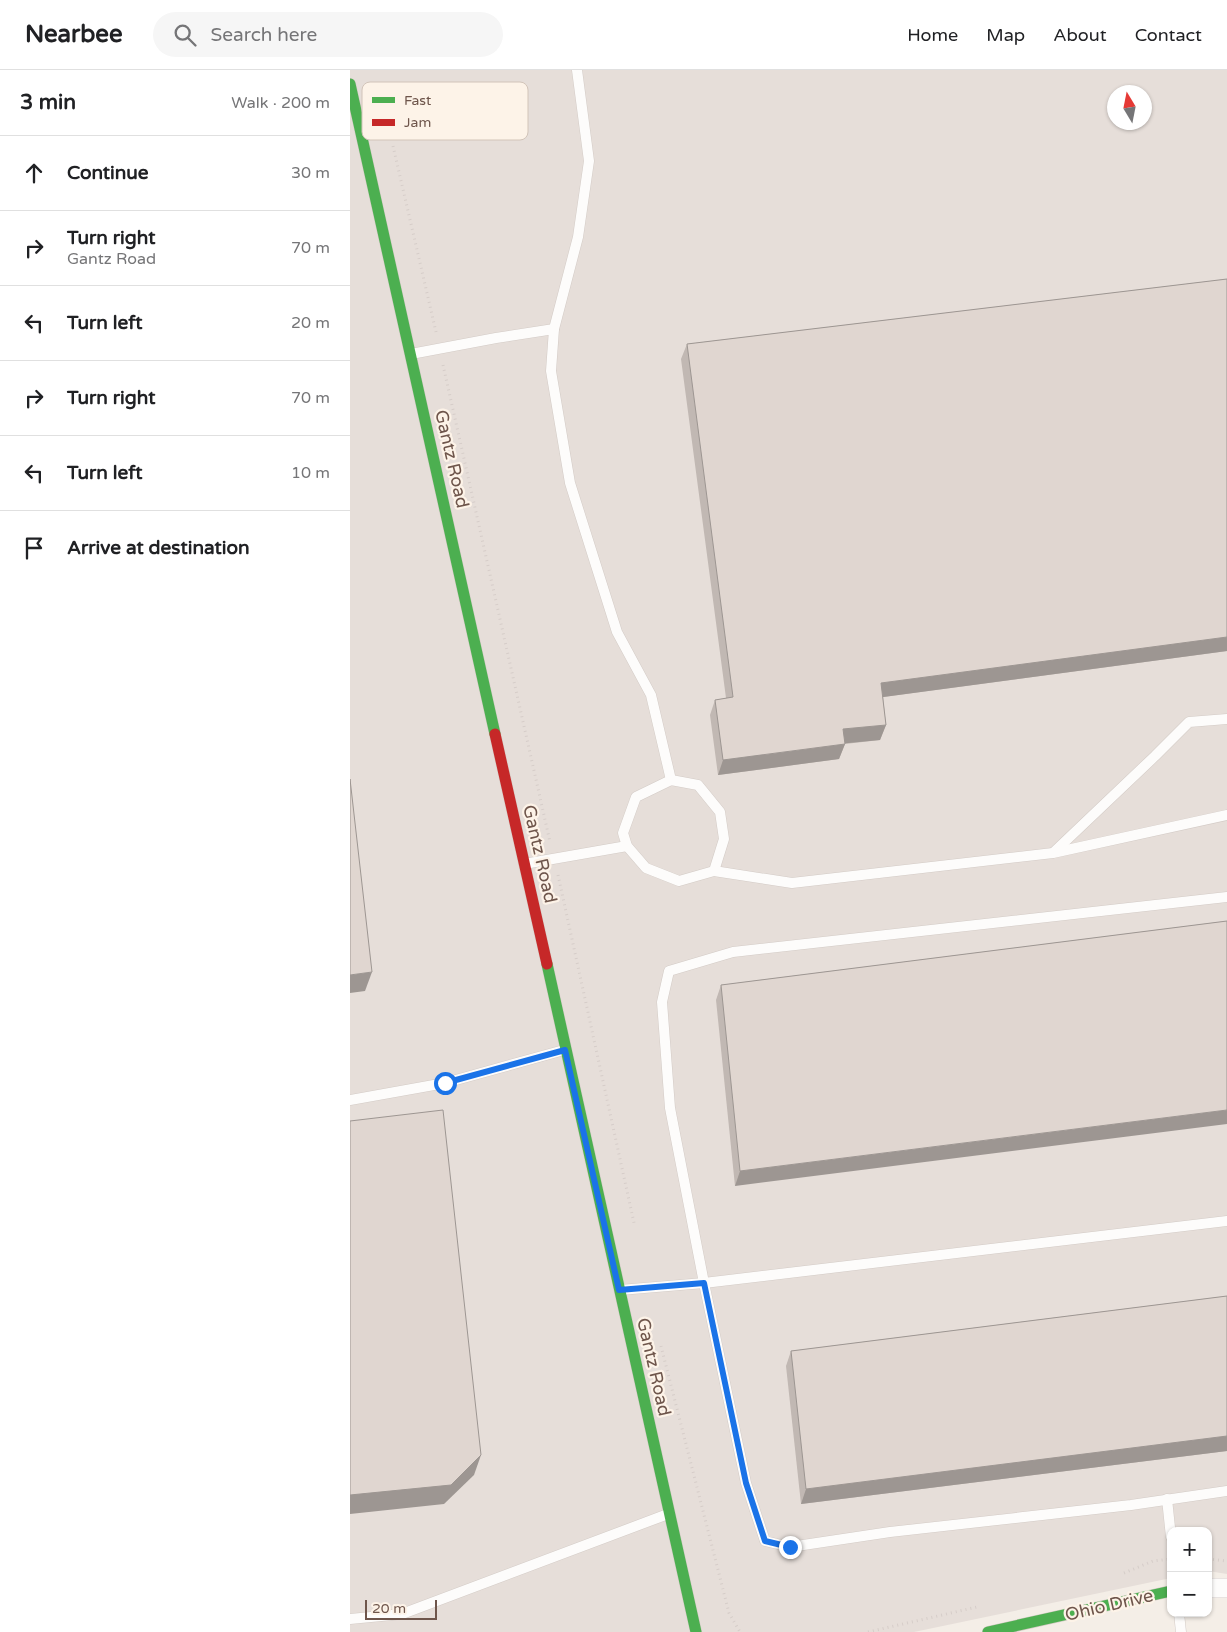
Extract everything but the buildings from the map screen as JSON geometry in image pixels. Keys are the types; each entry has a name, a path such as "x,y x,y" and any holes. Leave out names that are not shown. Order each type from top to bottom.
{"main road":[{"name":"Gantz Road","path":"350,84 354,123 410,354 696,1632"},
{"name":"Ohio Drive","path":"994,1631 1167,1592"}],"street":[{"path":"1212,1588 1227,1588"}],"lane":[{"path":"578,70 589,161 578,237 554,329 551,371 570,483 617,632 651,695 672,780"},
{"path":"410,354 554,329"},
{"path":"1053,853 1149,763 1189,722 1227,719"},
{"path":"714,871 724,840 720,812 698,786 672,780 636,797 623,833 627,846 646,868 679,881 714,871 792,883 1053,853 1227,815"},
{"path":"524,864 627,846"},
{"path":"1227,897 733,952 669,971 662,1002 670,1108 746,1483 765,1541 790,1547 890,1532 1167,1500 1227,1491"},
{"path":"350,1100 445,1083 565,1050"},
{"path":"619,1290 704,1283 1227,1221"},
{"path":"1167,1500 1170,1527"},
{"path":"350,1619 402,1614 669,1513"},
{"path":"1179,1617 1181,1632"}],"path":[{"path":"1212,1560 1227,1562"}],"shaded area":[{"path":"350,70 1227,70 1227,1574 1212,1572 1212,1527 1167,1527 1167,1579 914,1632 350,1632"}],"traffic: fast":[{"path":"350,84 362,138"},
{"path":"362,140 495,734"},
{"path":"547,964 696,1632"},
{"path":"988,1632 1167,1592"}],"traffic: jam":[{"path":"495,734 547,964"}],"route":[{"path":"445,1083 565,1050 619,1290 704,1283 746,1483 765,1541 790,1547"}]}
